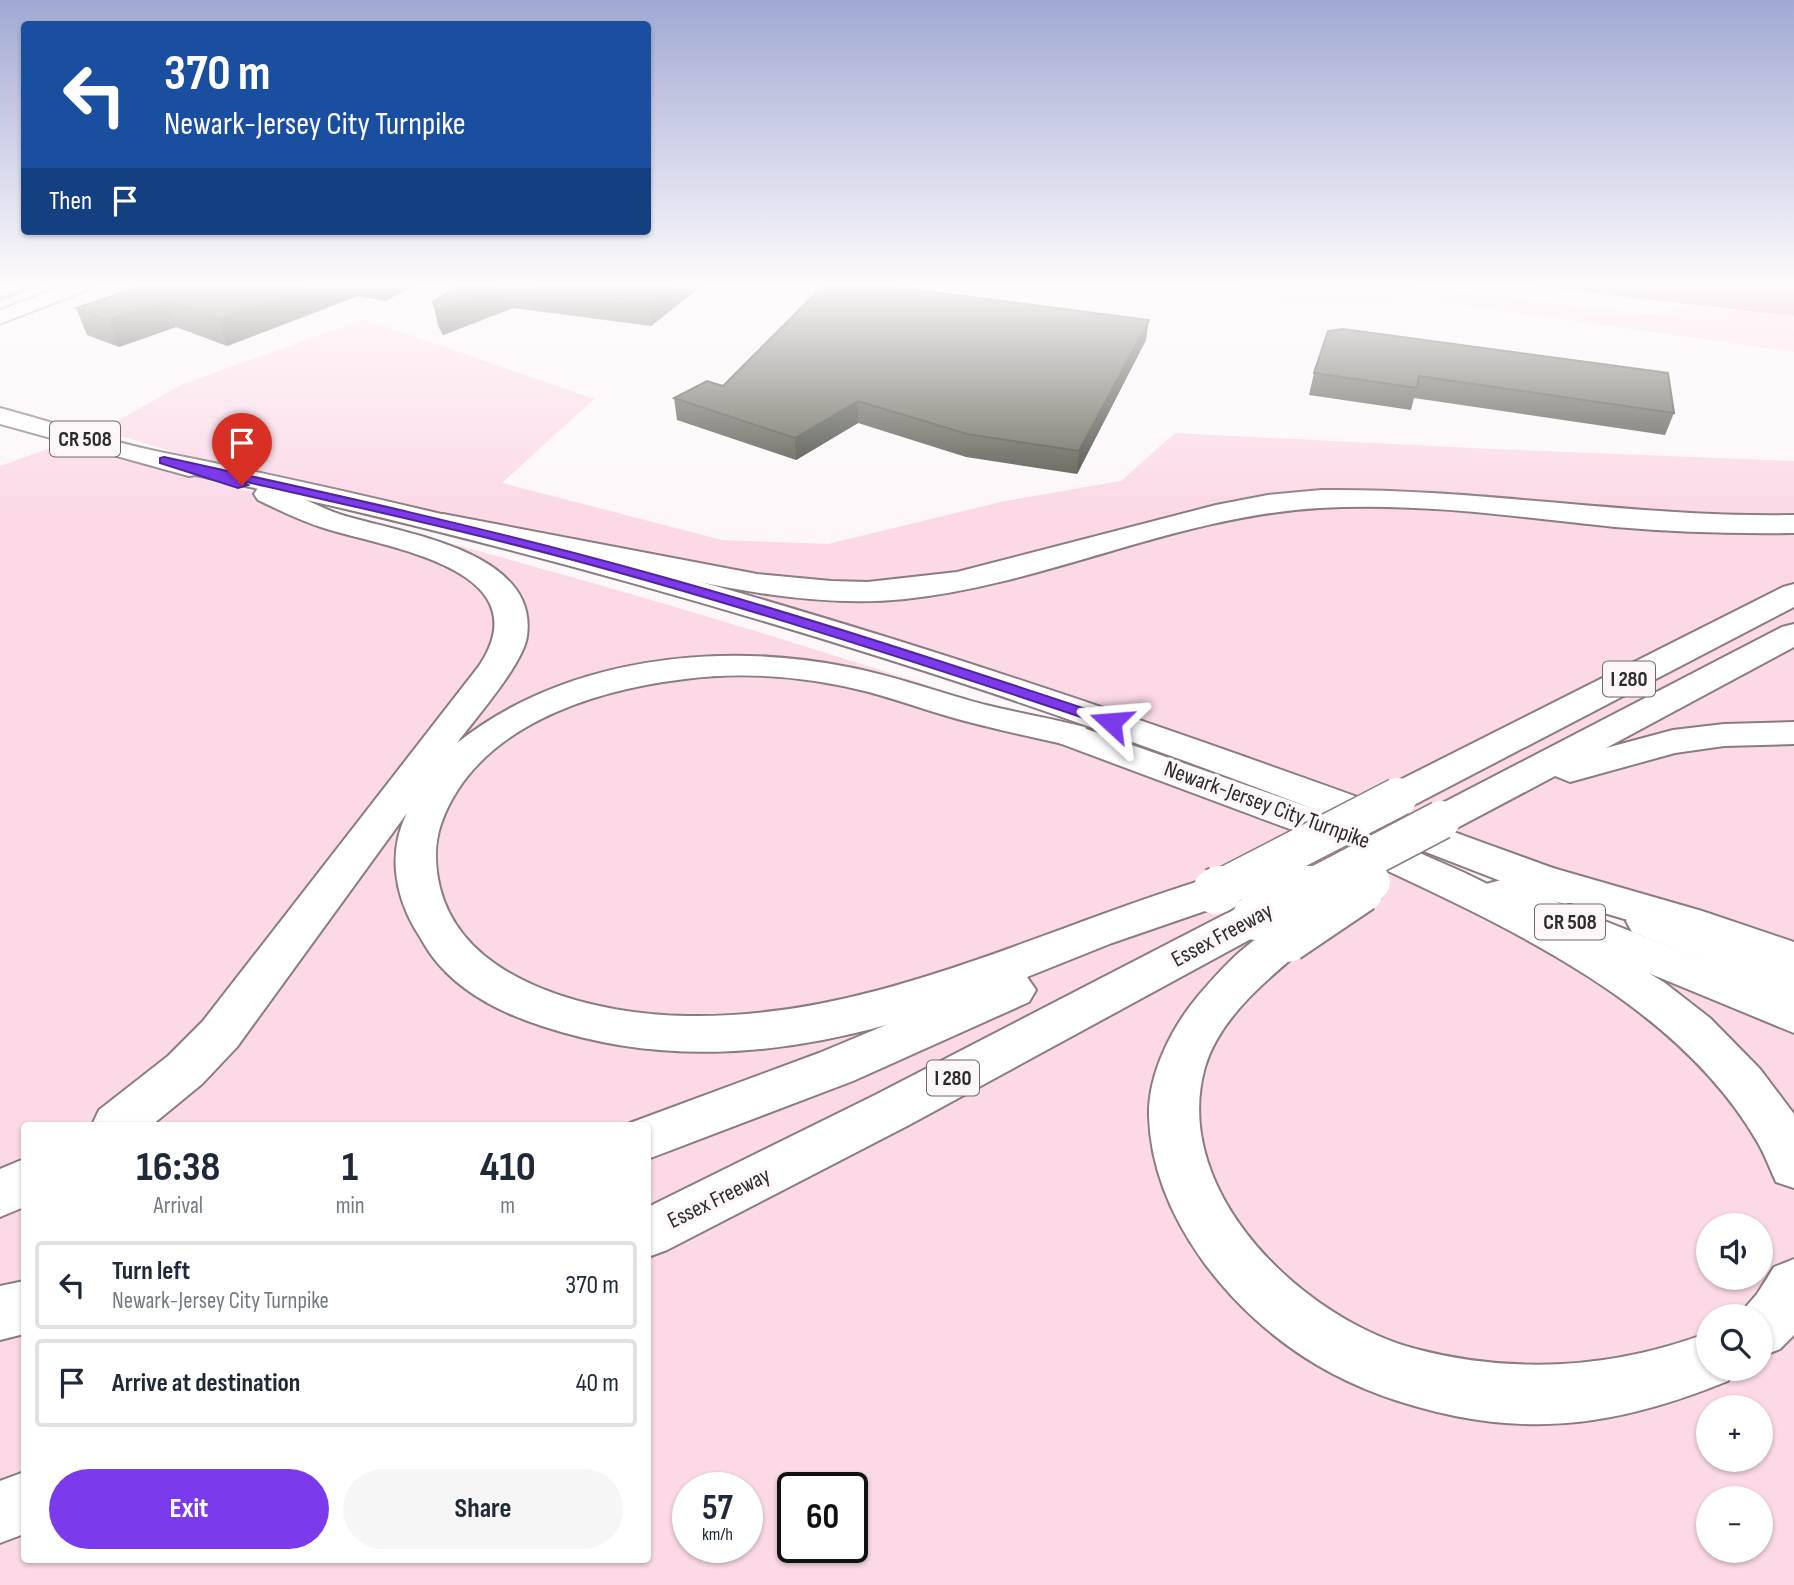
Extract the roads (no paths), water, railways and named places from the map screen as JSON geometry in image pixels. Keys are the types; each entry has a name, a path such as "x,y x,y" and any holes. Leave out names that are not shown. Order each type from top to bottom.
{"main road":[{"name":"Newark-Jersey City Turnpike","path":"3,416 164,460 443,523 702,592 922,659 1309,792 1794,981"},
{"name":"Newark-Jersey City Turnpike","path":"164,460 268,494 665,602 873,667 1072,735 1344,834 1794,1015"},
{"path":"121,1122 185,1070 234,1017 491,673 504,653 511,633 511,615 503,596 489,580 470,566 438,551 334,523 268,494"},
{"path":"443,523 560,543 746,583 847,592 906,589 960,580 1055,558 1221,512 1306,499 1412,500 1679,525 1794,524"},
{"name":"Essex Freeway","path":"651,1137 763,1096 899,1041 1014,989 1216,891 1794,594"},
{"name":"I 280","path":"1271,928 1378,878 1441,820 1794,634"},
{"path":"1072,735 959,708 872,682 801,670 709,666 609,682 566,695 523,715 490,736 461,761 437,793 421,826 415,860 419,890 431,921 453,951 506,991 552,1012 603,1026 692,1035 792,1027 913,999 984,976 1058,946 1216,891"},
{"path":"1504,786 1673,742 1724,735 1794,733"},
{"path":"1344,834 1563,940 1610,966 1648,993 1695,1032 1744,1084 1773,1123 1794,1166"},
{"path":"1532,877 1702,927 1794,959"},
{"path":"1271,928 1235,984 1196,1034 1180,1069 1174,1106 1174,1125 1185,1172 1206,1221 1256,1284 1300,1322 1349,1352 1406,1375 1468,1390 1533,1395 1590,1391 1649,1381 1696,1365"},
{"name":"Essex Freeway","path":"651,1231 892,1110 1271,928"},
{"path":"0,1194 21,1184"},
{"path":"1773,1316 1783,1305 1794,1285"},
{"path":"0,1313 21,1309"},
{"path":"0,1512 21,1504"}]}
